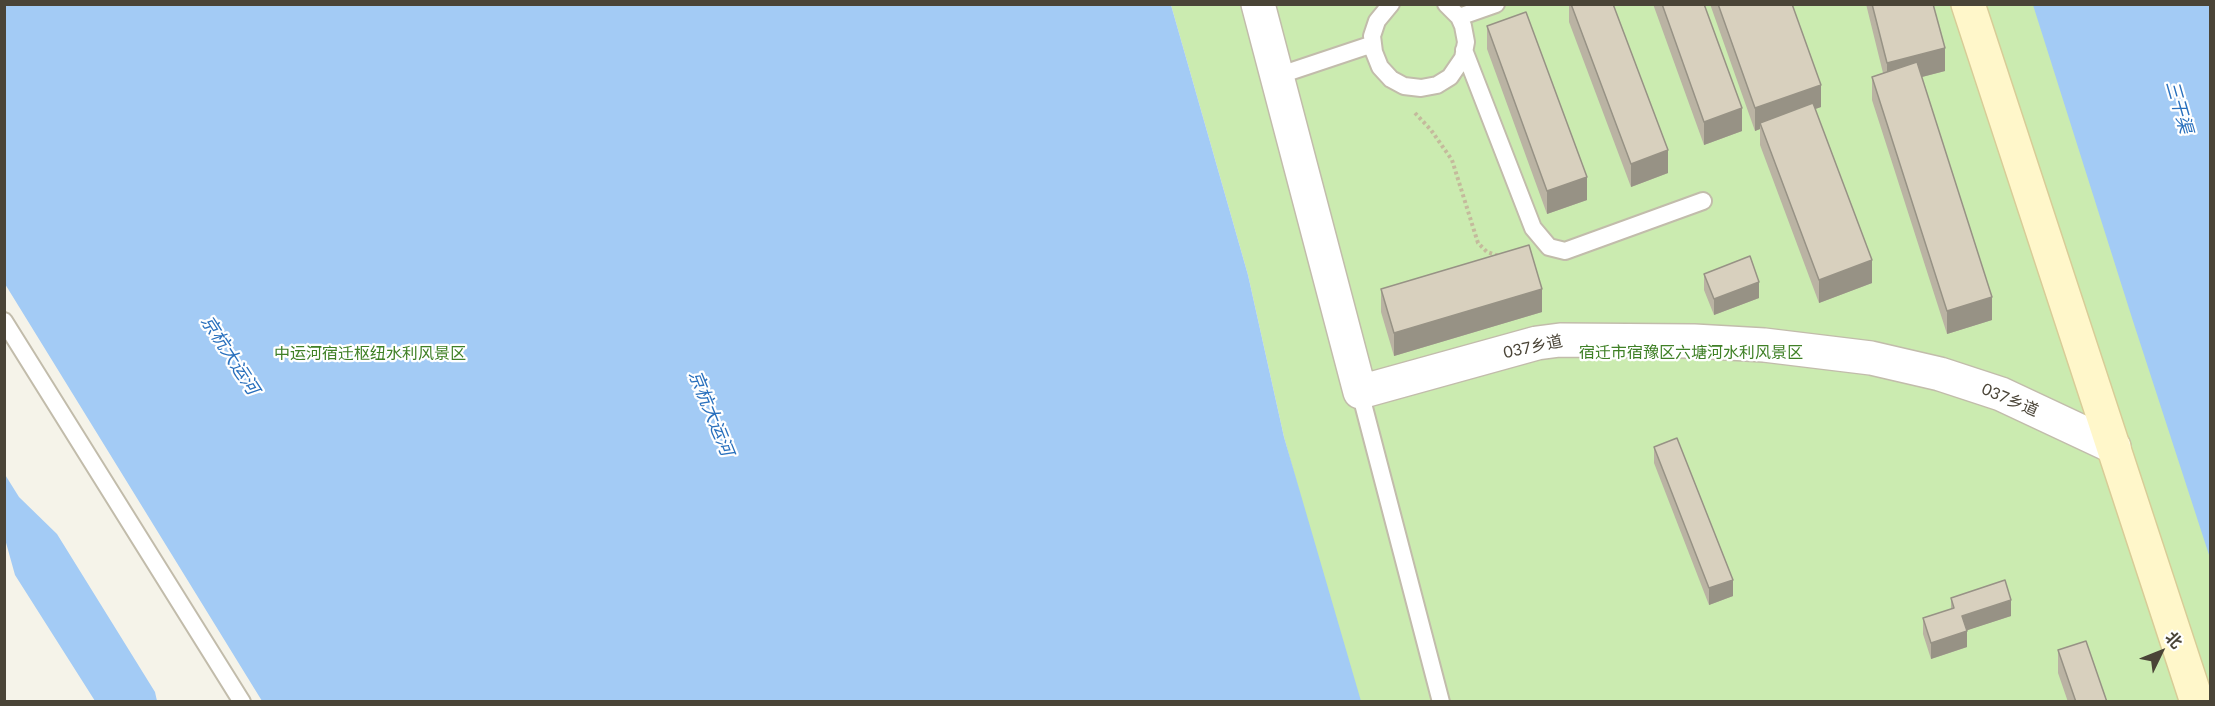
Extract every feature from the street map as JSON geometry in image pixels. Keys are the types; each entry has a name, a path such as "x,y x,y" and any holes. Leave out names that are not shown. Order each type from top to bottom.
{"street":[{"path":"1258,4 1360,392"},
{"path":"1968,4 2197,702"},
{"name":"037乡道","path":"1360,392 1560,340 1682,340 1752,345 1829,351 1940,374 2001,394 2114,447"}],"lane":[{"path":"1391,4 1377,21 1373,44 1380,67 1391,79 1404,86 1421,88 1437,85 1450,76 1463,58 1466,42 1459,17 1446,4"},
{"path":"1459,17 1496,4"},
{"path":"1277,76 1373,44"},
{"path":"1464,51 1533,228 1550,247 1565,251 1703,201"},
{"path":"4,321 242,702"},
{"path":"1360,392 1441,702"}],"path":[{"path":"1408,106 1431,130 1452,160 1482,248 1498,256 1550,247"}],"green space":[{"name":"宿迁市宿豫区六塘河水利风景区","path":"1171,5 2210,5 2210,701 1357,701 1284,437 1248,275"}],"water":[{"name":"中运河宿迁枢纽水利风景区","path":"5,4 1171,5 1248,275 1284,437 1361,701 262,701 5,284"},
{"name":"三干渠","path":"2033,5 2210,5 2210,558 2132,318"},
{"path":"4,473 19,497 57,534 155,692 157,701 95,701 15,575 5,539"}],"building":[{"path":"1571,4 1613,4 1668,150 1631,164"},
{"path":"1662,4 1704,4 1742,108 1704,122"},
{"path":"1718,4 1792,4 1821,85 1755,108"},
{"path":"1872,4 1933,4 1945,48 1887,63"},
{"path":"1526,12 1587,177 1547,191 1487,26"},
{"path":"1917,62 1992,297 1947,311 1872,77"},
{"path":"1813,103 1872,260 1819,280 1760,123"},
{"path":"1529,245 1542,289 1394,333 1381,289"},
{"path":"1750,256 1759,282 1714,299 1704,274"},
{"path":"1677,438 1733,580 1709,588 1654,447"},
{"path":"2005,580 2011,600 1962,616 1967,631 1931,643 1923,618 1954,608 1951,598"},
{"path":"2086,641 2107,702 2076,702 2058,650"}],"water label":[{"name":"京杭大运河","path":"230,355"},
{"name":"京杭大运河","path":"711,413"}]}
